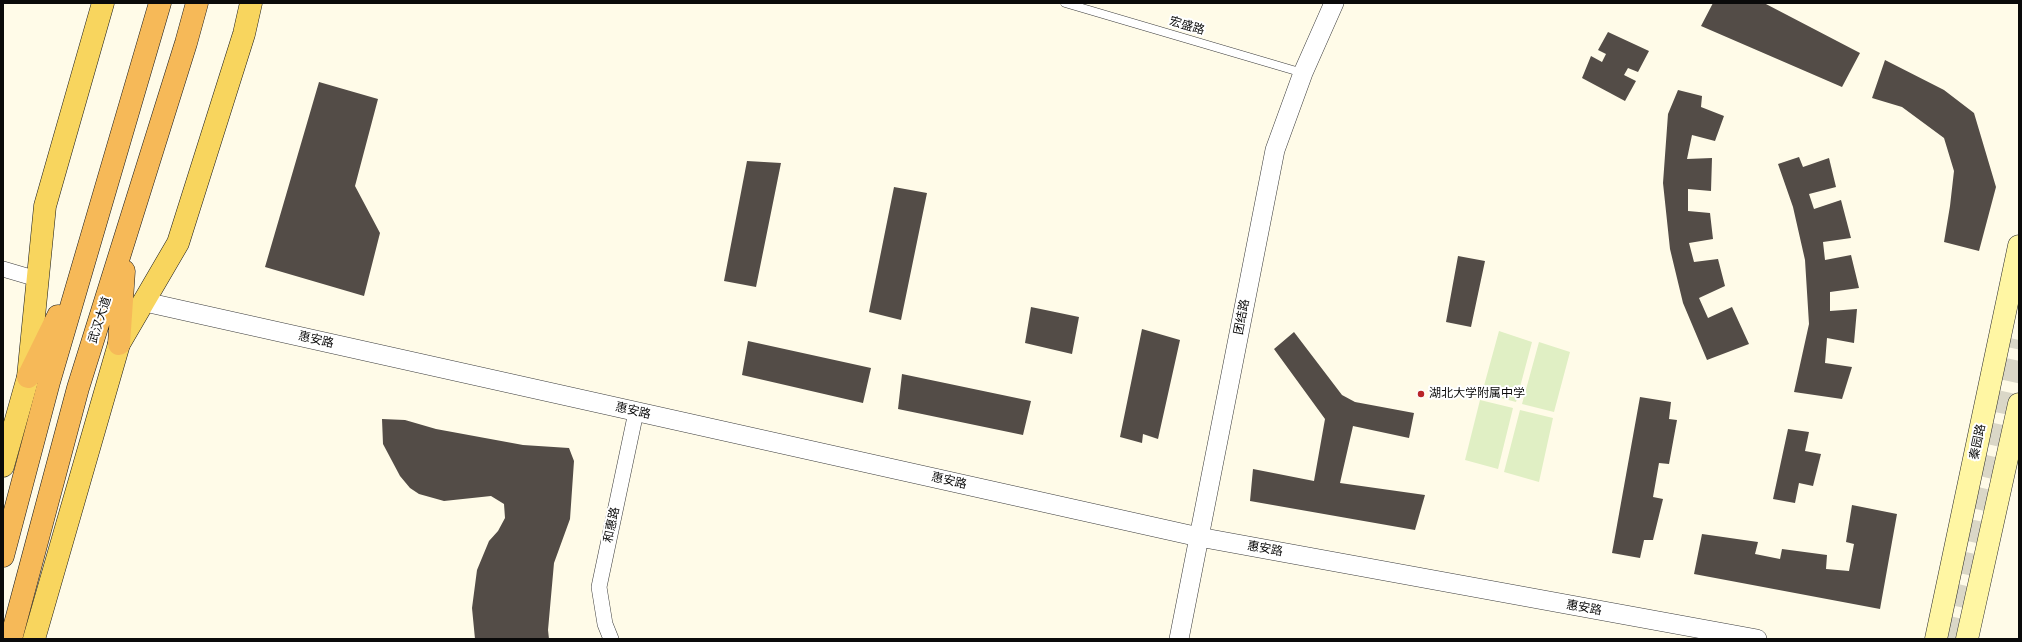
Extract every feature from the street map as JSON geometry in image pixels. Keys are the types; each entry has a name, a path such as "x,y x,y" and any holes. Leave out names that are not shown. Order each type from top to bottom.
{"highway":[{"name":"武汉大道","path":"11,639 78,388 126,238 197,3"},
{"path":"186,43 204,3"},
{"path":"3,556 49,382 157,10"},
{"path":"120,344 126,238"},
{"path":"28,377 85,259"}],"main road":[{"path":"3,466 28,377 45,206 103,3"},
{"path":"34,639 120,344 178,243 244,34 251,3"},
{"name":"秦园路","path":"1936,639 2019,246"},
{"path":"1967,639 2019,404"}],"street":[{"name":"团结路","path":"1180,639 1275,150 1303,73 1334,3"},
{"path":"3,269 37,279"},
{"name":"惠安路","path":"145,302 1199,537 1757,639"},
{"name":"和惠路","path":"611,639 605,624 599,587 636,412"}],"lane":[{"name":"宏盛路","path":"1065,3 1303,73"}],"green space":[{"path":"1499,331 1532,342 1516,402 1482,393"},
{"path":"1539,342 1570,352 1554,412 1522,404"},
{"path":"1480,400 1513,408 1498,469 1465,460"},
{"path":"1520,410 1553,418 1539,482 1504,472"}],"building":[{"path":"1713,3 1764,3 1860,53 1842,87 1701,26"},
{"path":"1608,32 1649,51 1638,72 1628,68 1624,75 1636,81 1625,101 1582,78 1591,56 1602,62 1606,54 1598,50"},
{"path":"1885,60 1944,90 1974,113 1996,187 1979,251 1944,242 1954,171 1944,138 1902,107 1872,98"},
{"path":"319,82 378,99 355,186 380,233 364,296 265,267"},
{"path":"1678,90 1702,96 1701,107 1724,116 1715,141 1692,135 1687,159 1712,158 1711,191 1688,189 1688,211 1710,213 1713,239 1689,243 1694,262 1718,259 1725,286 1699,298 1708,318 1732,307 1749,344 1707,360 1683,303 1670,249 1663,183 1668,114"},
{"path":"1799,157 1803,167 1829,158 1836,187 1809,194 1814,209 1841,200 1851,238 1823,242 1825,260 1851,255 1859,288 1830,292 1830,311 1857,309 1854,343 1827,338 1825,363 1852,367 1842,399 1794,392 1809,324 1805,260 1793,207 1778,164"},
{"path":"747,161 781,163 756,287 724,281"},
{"path":"894,187 927,193 901,320 869,312"},
{"path":"1458,256 1485,261 1471,327 1446,322"},
{"path":"1031,307 1079,317 1072,354 1025,343"},
{"path":"1142,329 1180,340 1158,439 1143,434 1142,443 1120,437"},
{"path":"1294,332 1342,395 1355,402 1414,413 1409,438 1353,426 1340,483 1425,495 1415,530 1250,501 1253,469 1314,481 1325,419 1274,349"},
{"path":"748,341 871,368 863,403 742,375"},
{"path":"902,374 1031,401 1023,435 898,409"},
{"path":"1640,397 1671,402 1669,419 1677,420 1669,464 1659,463 1653,497 1663,499 1653,540 1644,540 1640,558 1612,553"},
{"path":"382,419 405,420 436,429 523,445 569,448 574,461 570,519 554,563 548,630 549,639 475,639 472,608 477,570 489,541 498,531 505,518 504,504 491,496 444,501 419,494 410,488 400,476 383,444"},
{"path":"1788,429 1809,432 1805,451 1821,454 1813,486 1799,483 1795,503 1773,499"},
{"path":"1852,505 1897,514 1880,609 1694,574 1702,534 1758,542 1755,554 1780,559 1782,549 1827,555 1826,569 1849,571 1854,544 1846,542"}],"tunnel":[{"path":"1952,639 2019,340"}],"place":[{"name":"湖北大学附属中学","path":"1421,394"}]}
